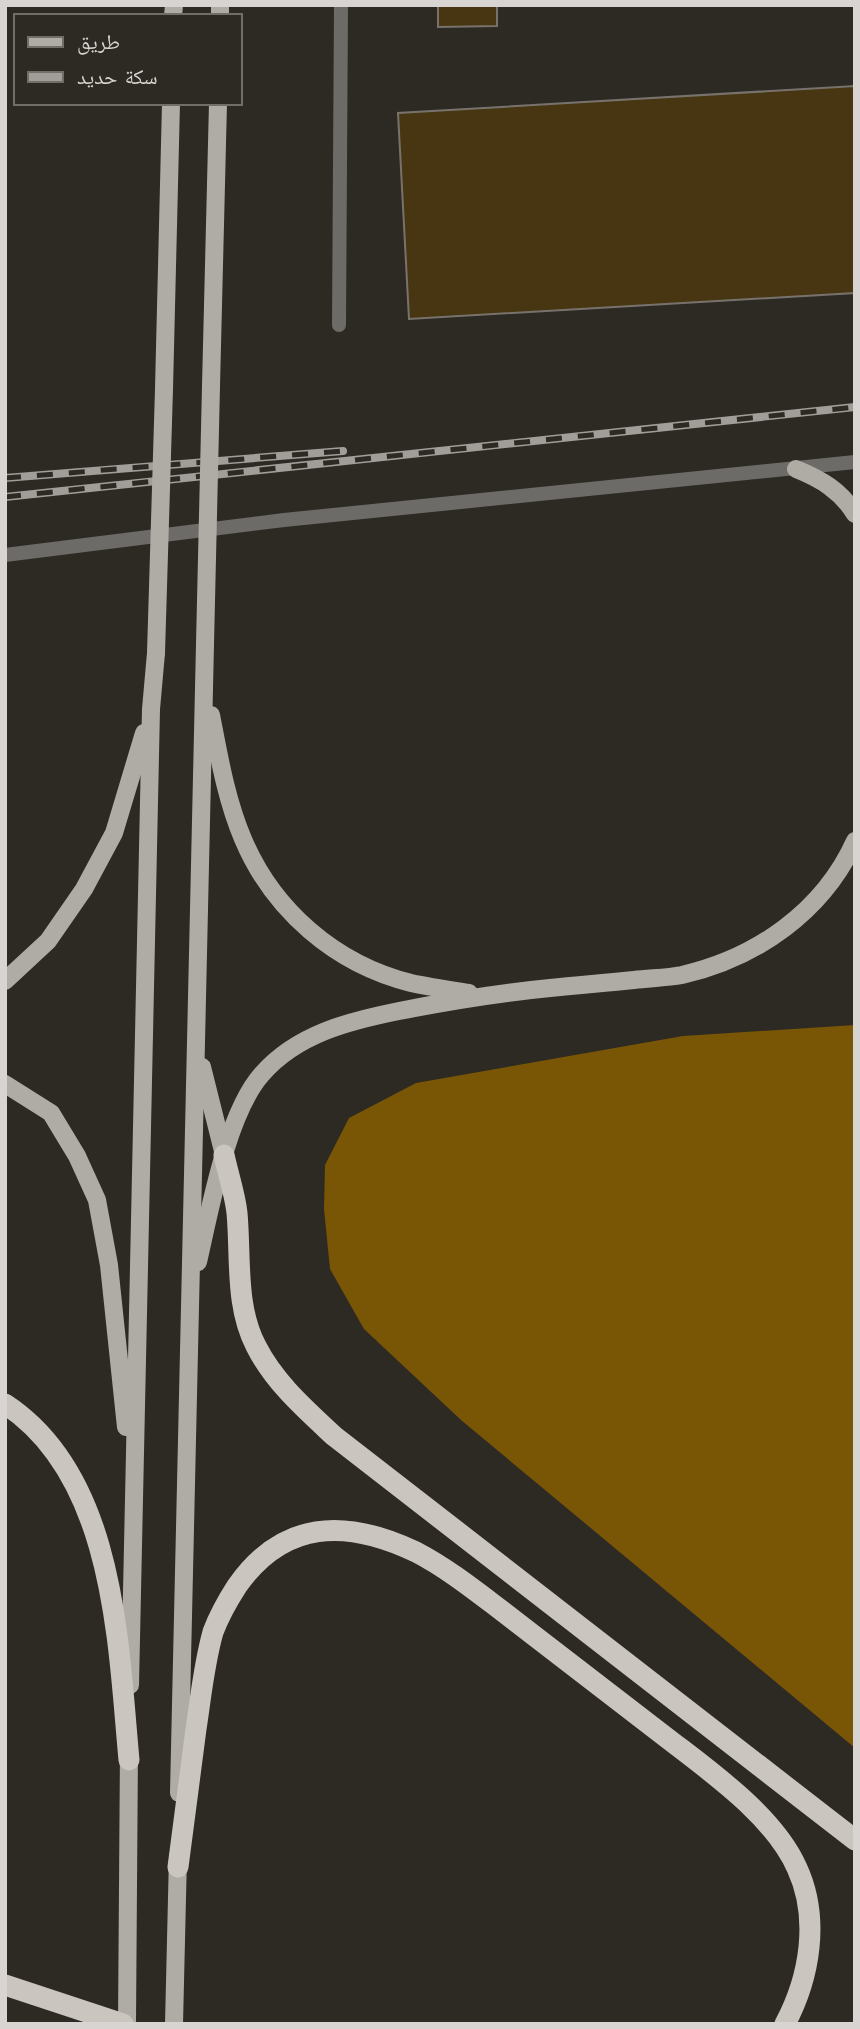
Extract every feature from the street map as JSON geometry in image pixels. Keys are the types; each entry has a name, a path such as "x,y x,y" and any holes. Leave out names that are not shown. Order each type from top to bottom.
{"highway":[{"path":"224,1156 237,1210 242,1304 255,1344 272,1373 297,1401 334,1436 855,1840"},
{"path":"5,1404 22,1415 61,1458 90,1513 107,1580 119,1650 129,1760"},
{"path":"178,1867 205,1666 214,1630 231,1595 250,1568 277,1545 308,1532 343,1530 375,1535 417,1553 462,1580 702,1765 741,1798 775,1833 797,1867 809,1907 809,1954 797,2001 785,2024"},
{"path":"5,1985 125,2024"},
{"path":"5,1993 125,2024"}],"main road":[{"path":"125,2024 130,1907 129,1760 151,709 156,653 171,105"},
{"path":"174,2024 218,105"},
{"path":"796,469 820,479 839,494 855,514"},
{"path":"204,680 223,776 243,839 263,877 287,910 345,956 376,970 409,982 479,995"},
{"path":"5,981 48,941 84,889 114,833 151,709"},
{"path":"190,1297 224,1156 243,1104 261,1075 297,1045 317,1034 361,1019 479,995 679,975 721,964 760,946 795,921 825,890 855,841"},
{"path":"196,1043 224,1156"},
{"path":"5,1084 51,1113 78,1156 97,1200 109,1265 134,1497"}],"street":[{"path":"339,325 341,5"},
{"path":"5,555 284,520 855,462"}],"shaded area":[{"path":"855,1025 855,1748 461,1420 364,1329 330,1269 324,1209 325,1165 349,1118 416,1083 683,1036"}],"building":[{"path":"438,5 497,5 497,26 438,27"},
{"path":"855,86 855,293 409,319 398,113"}],"railway":[{"path":"5,497 855,407"},
{"path":"5,478 343,451"}]}
